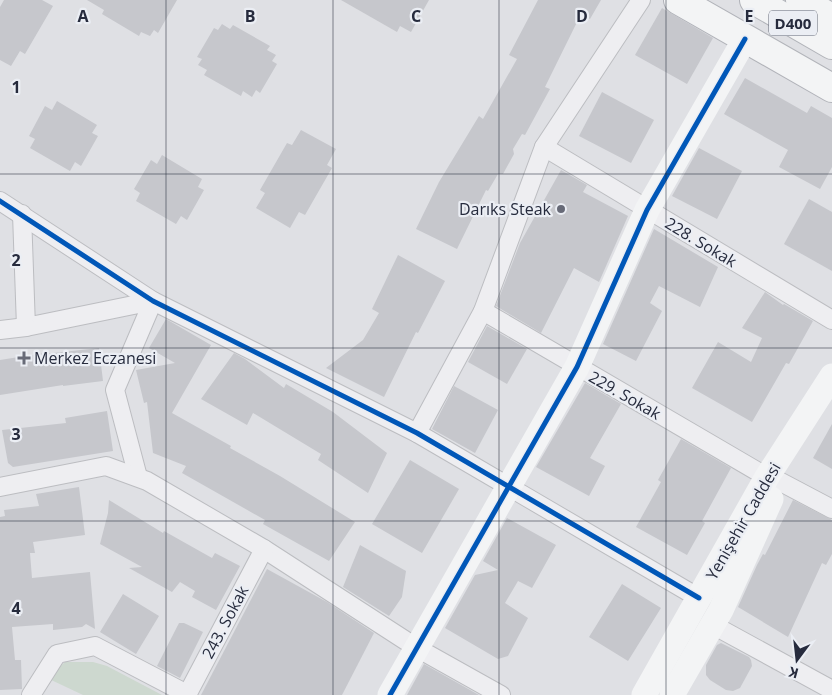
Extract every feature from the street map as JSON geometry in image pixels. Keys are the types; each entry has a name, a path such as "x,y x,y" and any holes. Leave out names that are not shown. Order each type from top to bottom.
{"highway":[{"path":"678,0 832,88"},
{"name":"D400","path":"713,0 832,66"},
{"name":"D400","path":"754,0 832,45"},
{"path":"800,0 832,18"}],"street":[{"path":"417,433 483,311 544,147 641,0"},
{"path":"390,695 576,366 647,210 745,39"},
{"name":"228. Sokak","path":"544,147 832,320"},
{"path":"0,201 153,301 417,433 699,598"},
{"path":"22,214 26,327"},
{"path":"0,330 26,327 153,301"},
{"path":"138,478 114,390 153,301"},
{"name":"229. Sokak","path":"483,311 773,479 832,509"},
{"name":"Yenişehir Caddesi","path":"644,695 699,598 773,479 832,376"},
{"name":"Yenişehir Caddesi","path":"672,695 721,610 773,479 832,394"},
{"path":"0,487 106,466 147,481 264,548 416,648 500,695"},
{"name":"243. Sokak","path":"187,695 264,548"},
{"path":"713,625 832,690"},
{"path":"31,695 57,654 95,646 187,695"}],"shaded area":[{"path":"65,662 93,662 107,666 162,695 83,695 47,678"}],"building":[{"path":"4,0 42,0 53,6 25,54 20,51 11,66 0,60 0,7"},
{"path":"87,0 177,0 158,33 154,30 150,36 141,32 139,36 102,14 104,10"},
{"path":"341,0 429,0 411,32 400,26 397,32"},
{"path":"538,0 601,0 590,19 581,14 545,87 550,89 525,135 522,134 513,149 514,154 503,174 498,174 488,191 486,190 457,249 416,229 439,182 479,116 483,119 517,59 509,55"},
{"path":"662,8 713,38 687,84 635,55"},
{"path":"222,24 230,29 233,25 270,46 267,50 276,55 272,61 277,64 260,93 256,90 252,97 243,91 241,96 204,75 207,70 198,65 202,59 197,57 214,28 218,30"},
{"path":"745,78 807,113 811,106 832,118 832,167 820,189 779,167 788,150 724,114"},
{"path":"602,92 654,120 631,163 579,136"},
{"path":"57,101 97,125 92,133 98,136 81,166 75,162 70,171 30,148 35,139 29,136 45,106 52,110"},
{"path":"301,130 336,149 327,165 332,168 305,215 299,212 290,228 256,208 265,193 260,190 287,143 292,145"},
{"path":"699,148 742,171 717,219 672,196"},
{"path":"162,155 202,179 198,187 204,190 187,220 181,216 176,224 136,201 140,193 134,189 151,160 157,164"},
{"path":"561,170 587,185 583,192 628,216 599,282 574,268 541,333 496,306 520,243"},
{"path":"809,199 832,212 832,271 784,244"},
{"path":"654,229 718,267 700,307 659,286 650,303 662,311 636,361 603,344"},
{"path":"398,255 445,281 418,333 416,332 384,397 326,368 363,340 379,313 372,309"},
{"path":"765,292 783,305 813,321 789,364 786,363 752,422 692,388 718,342 751,362 762,338 742,328"},
{"path":"166,319 211,345 172,413 231,446 230,448 355,522 329,561 263,524 265,520 182,473 186,466 153,453 147,402 144,403 136,370 175,363 149,348"},
{"path":"487,326 527,349 507,384 468,362"},
{"path":"99,348 103,381 0,395 0,360 44,353"},
{"path":"234,353 284,388 286,384 333,412 387,453 368,493 318,460 321,454 253,413 247,425 201,399"},
{"path":"585,383 621,404 590,458 605,466 589,496 536,467"},
{"path":"454,386 498,410 475,453 432,429"},
{"path":"107,411 113,451 13,467 8,463 2,430 66,423 65,418"},
{"path":"832,424 832,469 813,458"},
{"path":"681,439 731,468 702,521 705,523 687,555 636,527 661,482 658,480"},
{"path":"410,460 459,489 422,553 372,524"},
{"path":"79,487 85,535 33,542 35,553 30,553 32,578 90,572 95,629 86,624 82,627 53,630 53,624 12,627 15,660 21,660 22,689 0,690 0,517 5,516 4,510 39,506 36,494"},
{"path":"109,500 163,533 164,531 212,558 215,553 240,566 216,610 192,597 195,591 180,582 172,592 129,568 142,567 100,544 108,513"},
{"path":"793,500 832,520 832,554 826,565 822,563 788,637 738,607 757,565 763,554 765,555"},
{"path":"507,518 556,545 532,588 518,581 505,603 528,618 508,656 498,659 445,628 475,575 498,570 483,561"},
{"path":"360,545 406,571 402,597 389,616 343,587"},
{"path":"267,569 327,602 374,633 342,695 201,695"},
{"path":"622,584 661,608 628,661 589,637"},
{"path":"123,594 159,616 136,654 100,632"},
{"path":"179,623 184,623 203,632 180,678 157,666"},
{"path":"721,643 749,657 751,660 752,666 740,688 733,691 726,690 710,680 706,675 706,665 717,645"},
{"path":"424,664 479,695 407,695"}],"cycle path":[{"path":"390,695 577,367 647,210 745,39"},
{"path":"0,201 153,301 417,433 699,598"}],"place":[{"name":"Darıks Steak","path":"561,209"},
{"name":"Merkez Eczanesi","path":"24,358"}]}
